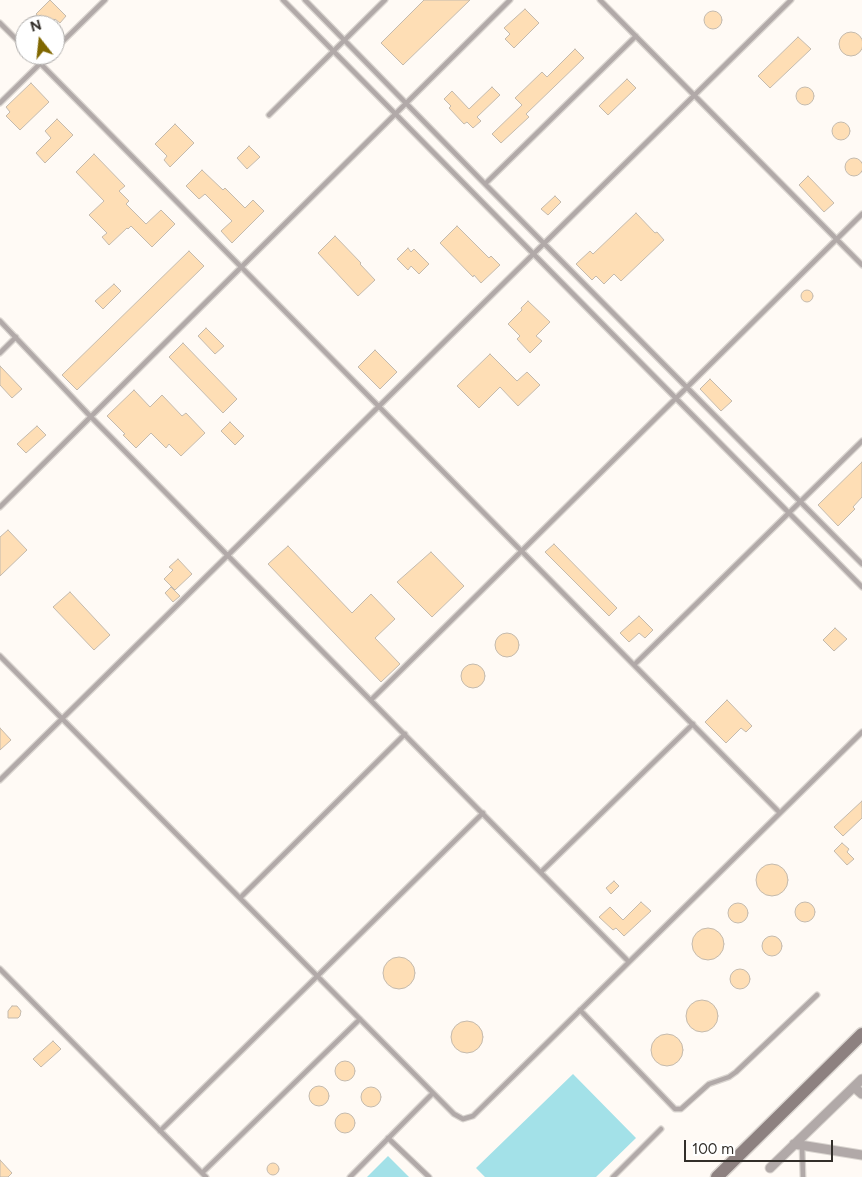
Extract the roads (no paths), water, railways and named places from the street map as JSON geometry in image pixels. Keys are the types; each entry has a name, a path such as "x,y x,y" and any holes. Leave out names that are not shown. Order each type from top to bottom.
{"main road":[{"path":"717,1177 862,1034"}],"street":[{"path":"770,1168 798,1145 862,1079"},
{"path":"854,1086 862,1094"},
{"path":"798,1145 862,1155"}],"lane":[{"path":"65,39 104,0"},
{"path":"283,0 862,587"},
{"path":"304,0 862,564"},
{"path":"268,115 385,0"},
{"path":"0,507 240,266 510,0"},
{"path":"600,0 862,265"},
{"path":"0,780 791,0"},
{"path":"0,23 15,38"},
{"path":"484,184 636,36"},
{"path":"0,104 39,65"},
{"path":"41,65 780,813"},
{"path":"371,700 862,214"},
{"path":"0,321 91,417 629,962"},
{"path":"0,352 16,337"},
{"path":"634,665 862,441"},
{"path":"0,656 454,1114 463,1119 468,1119 480,1110 862,732"},
{"path":"541,872 693,724"},
{"path":"240,898 405,734"},
{"path":"160,1131 483,813"},
{"path":"0,969 204,1175 360,1019"},
{"path":"580,1010 674,1108 681,1109 709,1084 736,1072 817,995"},
{"path":"350,1177 434,1093"},
{"path":"613,1177 661,1129"},
{"path":"388,1138 428,1177"},
{"path":"798,1145 803,1177"}],"water":[{"path":"573,1074 636,1138 596,1177 485,1177 476,1168"},
{"path":"388,1156 409,1177 367,1177"}]}
